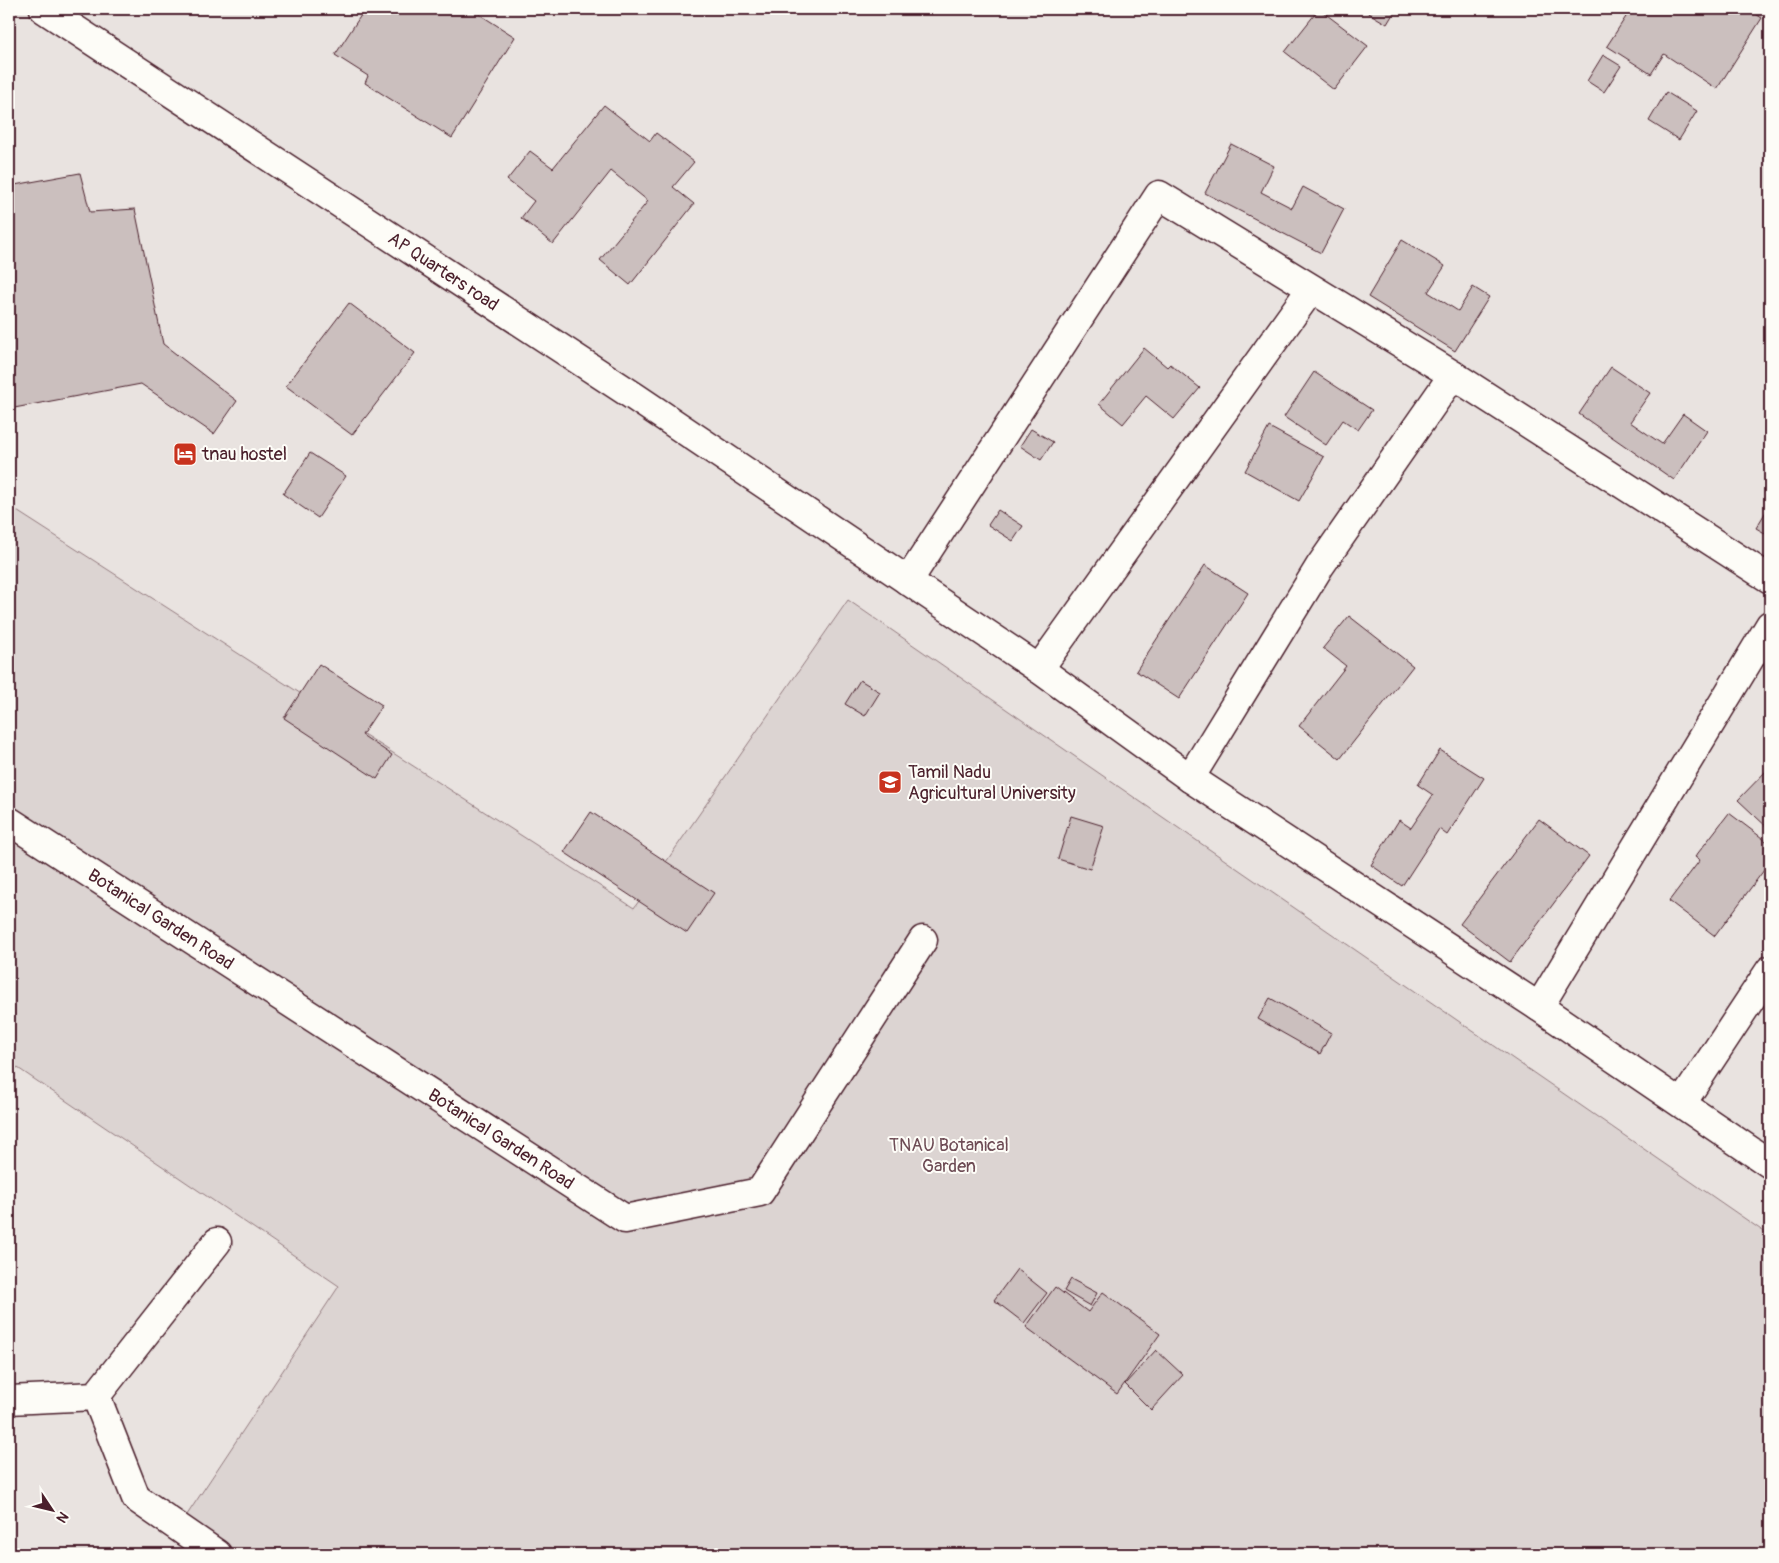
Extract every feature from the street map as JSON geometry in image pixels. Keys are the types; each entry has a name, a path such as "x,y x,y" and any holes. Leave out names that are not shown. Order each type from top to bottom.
{"street":[{"name":"AP Quarters road","path":"44,9 627,392 1039,669 1190,778 1540,1007 1770,1164"},
{"path":"908,581 1159,195 1311,290 1453,375 1770,579"},
{"path":"1039,669 1311,290"},
{"path":"1190,778 1320,566 1453,375"},
{"path":"1540,1007 1770,625"},
{"name":"Botanical Garden Road","path":"9,821 625,1219 760,1192 923,940"},
{"path":"1682,1104 1770,970"},
{"path":"9,1400 96,1396 217,1242"},
{"path":"96,1396 136,1498 217,1554"}],"shaded area":[{"name":"Tamil Nadu Agricultural University","path":"9,9 1770,9 1770,1554 9,1554"}],"green space":[{"name":"TNAU Botanical Garden","path":"9,506 634,908 848,600 1770,1236 1770,1554 192,1554 171,1539 339,1286 9,1062"}],"building":[{"path":"365,9 482,9 479,14 515,37 452,138 365,83 368,76 335,55"},
{"path":"1319,9 1368,46 1334,90 1285,52"},
{"path":"1362,9 1396,9 1387,24"},
{"path":"1631,9 1748,9 1762,18 1717,89 1664,54 1651,74 1607,46"},
{"path":"1603,55 1621,66 1604,92 1587,81"},
{"path":"1666,92 1697,111 1679,140 1649,121"},
{"path":"604,105 650,141 656,133 694,162 673,187 694,204 630,285 600,260 648,201 611,171 553,244 521,218 534,201 507,180 530,151 553,168"},
{"path":"1231,144 1274,166 1261,192 1292,208 1303,187 1344,209 1321,253 1205,193"},
{"path":"80,173 90,212 135,209 163,344 237,401 214,434 141,384 9,409 9,186"},
{"path":"1402,240 1445,266 1428,292 1458,311 1473,287 1489,297 1455,351 1368,297"},
{"path":"349,303 415,353 352,435 286,386"},
{"path":"1144,348 1167,367 1170,364 1200,388 1174,419 1146,396 1123,424 1099,404"},
{"path":"1611,367 1650,393 1630,422 1662,444 1683,414 1707,431 1674,480 1579,414"},
{"path":"1314,372 1372,410 1358,430 1343,420 1326,445 1284,417"},
{"path":"1269,427 1324,457 1299,501 1245,471"},
{"path":"1031,429 1053,442 1041,460 1020,446"},
{"path":"310,453 346,476 318,518 283,494"},
{"path":"1770,505 1770,536 1756,528"},
{"path":"998,510 1023,526 1013,541 988,525"},
{"path":"1205,565 1248,593 1179,699 1136,671"},
{"path":"1349,616 1413,666 1340,759 1299,726 1346,666 1323,648"},
{"path":"319,664 382,705 362,735 392,755 377,779 284,718"},
{"path":"860,680 880,692 865,716 845,704"},
{"path":"1440,750 1484,778 1447,835 1439,829 1402,886 1371,865 1399,820 1411,828 1433,795 1418,785"},
{"path":"1770,767 1770,830 1738,800"},
{"path":"591,812 714,893 687,933 564,852"},
{"path":"1729,813 1770,844 1770,862 1715,936 1669,901 1700,860 1695,857"},
{"path":"1071,816 1104,826 1090,869 1058,859"},
{"path":"1539,819 1589,856 1510,962 1460,924"},
{"path":"1270,998 1331,1033 1320,1054 1258,1019"},
{"path":"1017,1269 1047,1293 1024,1323 994,1300"},
{"path":"1071,1279 1097,1293 1090,1306 1064,1291"},
{"path":"1055,1287 1088,1312 1103,1292 1160,1334 1117,1394 1026,1327"},
{"path":"1156,1350 1183,1375 1151,1410 1125,1384"}],"place":[{"name":"tnau hostel","path":"185,454"},
{"name":"Tamil Nadu Agricultural University","path":"890,782"}]}
